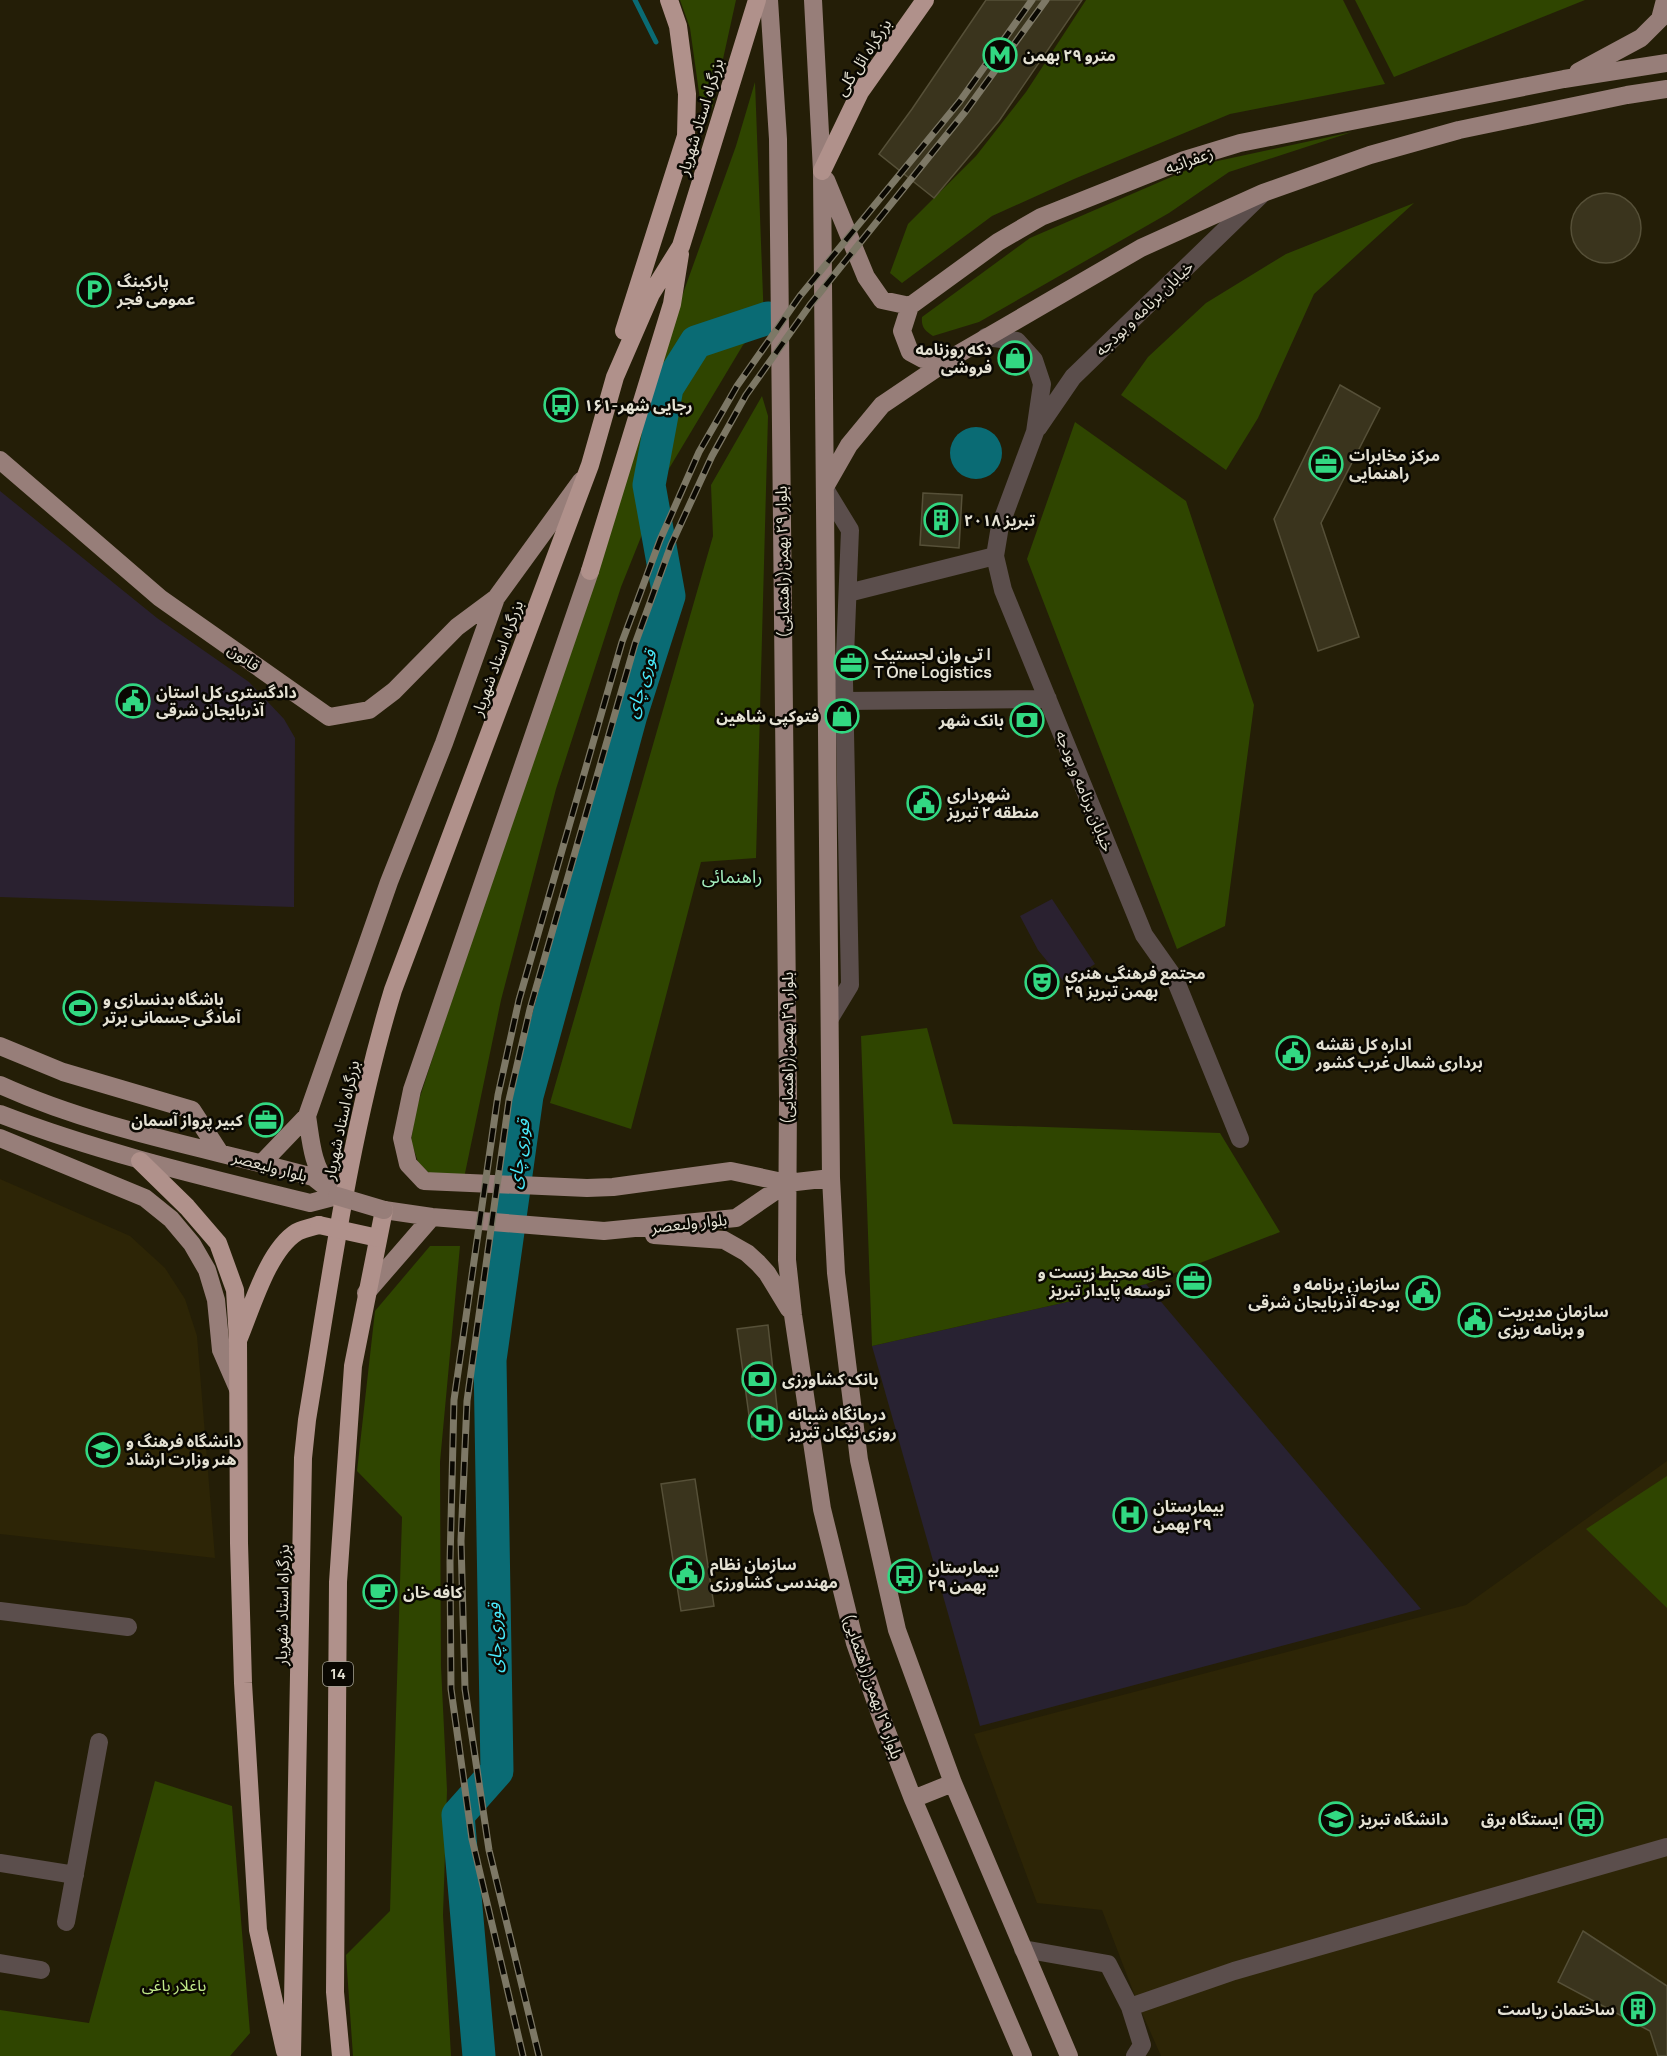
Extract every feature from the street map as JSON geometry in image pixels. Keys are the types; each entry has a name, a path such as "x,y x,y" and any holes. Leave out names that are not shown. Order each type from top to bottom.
{"highway":[{"path":"615,376 624,331 686,136 687,94 678,26 669,0"},
{"name":"بزرگراه استاد شهریار","path":"590,571 672,304 681,246 757,0"},
{"name":"بزرگراه ائل گلی","path":"822,171 860,92 925,0"},
{"name":"بزرگراه استاد شهریار","path":"292,2056 303,1458 307,1420 353,1148 376,1046 393,990 586,474 615,376 651,294 681,246"},
{"path":"140,1161 187,1207 218,1243 234,1290 238,1340 239,1543 243,1683 258,1930 286,2056"},
{"path":"366,1293 384,1210"},
{"path":"238,1340 268,1268 279,1250 298,1232 319,1225 378,1238"},
{"name":"14","path":"341,2056 335,1992 338,1582 353,1366 366,1293"}],"main road":[{"name":"بلوار ٢٩ بهمن(راهنمایی)","path":"769,0 778,139 789,1098 786,1260 822,1509 855,1643 913,1799 1023,2056"},
{"path":"813,0 822,171 831,1178 836,1273 859,1460 897,1630 953,1783 1069,2056"},
{"path":"1564,79 1641,38 1663,22 1665,0"},
{"name":"زعفرانیه","path":"910,306 998,242 1041,217 1184,160 1240,143 1564,79 1667,63"},
{"path":"825,489 849,445 882,405 953,357 1141,248 1263,193 1370,155 1459,130 1627,95 1667,89"},
{"path":"822,171 866,277 882,300 910,306 902,331 910,352 923,359 953,357"},
{"name":"قانون","path":"0,460 160,598 329,717 369,710 393,692 457,627 496,598"},
{"path":"262,1163 308,1116 389,882 444,743 496,598 586,474"},
{"path":"590,571 412,1090 402,1138 408,1164 424,1181 586,1188 613,1187 731,1171 787,1183 831,1178"},
{"path":"0,1046 63,1072 192,1110 220,1153"},
{"name":"بلوار ولیعصر","path":"0,1085 19,1094 126,1131 313,1177 337,1196"},
{"name":"بلوار ولیعصر","path":"0,1114 140,1161 310,1203 337,1196"},
{"path":"308,1116 315,1162 321,1175 337,1196"},
{"path":"0,1138 145,1198 171,1219 192,1244 207,1270 216,1300 221,1350 238,1389"},
{"name":"بلوار ولىعصر","path":"337,1196 384,1210 432,1217 604,1231 736,1218 787,1183"},
{"path":"366,1293 432,1217"},
{"path":"604,1231 724,1240 747,1253 758,1263 767,1273 793,1315"},
{"path":"913,1799 953,1783"}],"street":[{"name":"خیابان برنامه و بودجه","path":"1035,432 1073,377 1263,193"},
{"name":"خیابان برنامه و بودجه","path":"986,337 1017,341 1034,360 1042,384 1035,432 999,526 995,556 1003,590 1144,935 1175,979 1240,1139"},
{"path":"825,489 850,530 844,701 850,985 830,1018"},
{"path":"848,593 995,556"},
{"path":"844,701 1048,699"},
{"path":"0,1611 128,1627"},
{"path":"66,1922 99,1742"},
{"path":"1130,2007 1234,1971 1667,1847"},
{"path":"0,1863 75,1875"},
{"path":"1023,1949 1108,1964 1130,2007 1142,2045 1135,2056"},
{"path":"0,1963 41,1970"}],"shaded area":[{"name":"دادگستری کل استان آذربایجان شرقی","path":"0,491 157,618 249,682 284,719 295,738 294,907 0,897"},
{"path":"1052,899 1095,964 1065,983 1038,950 1020,916"},
{"name":"دانشگاه فرهنگ و هنر وزارت ارشاد","path":"0,1179 130,1236 165,1268 185,1299 197,1336 215,1558 0,1534"},
{"name":"بیمارستان ٢٩ بهمن","path":"1146,1284 1421,1609 980,1726 872,1346"},
{"name":"دانشگاه تبریز","path":"1667,1461 1667,2056 1161,2056 1138,2004 1102,1910 1037,1903 974,1734 1466,1605"}],"green space":[{"path":"680,0 736,0 712,109 701,107 690,28"},
{"path":"1086,0 1343,0 1385,84 1230,114 992,216 902,283 890,273 908,224 976,156 1026,92"},
{"path":"1355,0 1585,0 1394,77"},
{"path":"755,82 764,323 743,345 667,472 621,587 556,789 501,1000 463,1183 432,1176 418,1162 411,1141 416,1109 672,324 736,146"},
{"path":"1352,132 1229,172 1169,213 979,322 933,336 923,326 922,317 1030,238 1199,165"},
{"path":"1414,203 1314,294 1258,418 1226,470 1121,395 1148,357 1206,303 1286,254"},
{"path":"762,396 768,416 756,858 701,862 631,1129 550,1103 713,536 711,485"},
{"path":"1075,422 1186,501 1254,705 1225,926 1177,949 1027,559"},
{"path":"927,1028 953,1124 1220,1133 1280,1232 1146,1284 872,1346 861,1036"},
{"path":"430,1246 460,1246 440,1462 441,1667 447,1790 443,1915 451,2056 353,2056 346,1955 390,1911 402,1517 357,1471 375,1311"},
{"path":"1667,1476 1667,1608 1586,1529"},
{"name":"باغلار باغی","path":"155,1781 232,1806 250,2033 230,2056 0,2056 0,2010 89,2023"}],"water":[{"path":"976,427 986,429 994,435 1000,443 1002,453 1000,463 994,471 986,477 976,479 966,477 958,471 952,463 950,453 952,443 958,435 966,429"}],"building":[{"path":"986,0 1082,0 999,121 934,198 879,154"},
{"path":"1606,193 1625,199 1635,209 1641,228 1635,247 1625,257 1606,263 1587,257 1577,247 1571,228 1577,209 1587,199"},
{"name":"مرکز مخابرات راهنمایی","path":"1340,385 1380,408 1321,523 1359,637 1318,651 1274,519"},
{"name":"تبریز ۲۰۱۸","path":"923,493 962,495 959,548 920,545"},
{"path":"768,1325 780,1434 752,1437 737,1329"},
{"path":"695,1479 714,1606 681,1611 661,1484"},
{"name":"ساختمان ریاست","path":"1583,1931 1667,1986 1667,2056 1658,2056 1650,2031 1558,1982"}],"waterway":[{"path":"635,0 656,42"},
{"name":"قوری چای","path":"479,2056 458,1815 497,1771 490,1360 527,1096 631,715 669,596 649,485 667,388 696,342 768,318"}],"railway":[{"path":"523,2056 472,1839 451,1689 450,1562 454,1400 498,1095 519,1000 622,642 660,540 699,452 737,386 800,296 960,101 1032,0"},
{"path":"539,2056 489,1850 465,1689 461,1541 467,1401 509,1100 530,1009 635,644 671,545 712,456 746,395 810,305 965,112 1046,0"}],"place":[{"name":"مترو ۲۹ بهمن","path":"1000,55"},
{"name":"پارکینگ عمومی فجر","path":"94,290"},
{"name":"دکه روزنامه فروشی","path":"1015,358"},
{"name":"۱۶۱-رجایی شهر","path":"561,405"},
{"name":"مرکز مخابرات راهنمایی","path":"1326,464"},
{"name":"تبریز ۲۰۱۸","path":"941,520"},
{"name":"تی وان لجستیک | T One Logistics","path":"851,663"},
{"name":"دادگستری کل استان آذربایجان شرقی","path":"133,701"},
{"name":"فتوکپی شاهین","path":"842,716"},
{"name":"بانک شهر","path":"1027,720"},
{"name":"شهرداری منطقه ۲ تبریز","path":"924,803"},
{"name":"مجتمع فرهنگی هنری ۲۹ بهمن تبریز","path":"1042,982"},
{"name":"باشگاه بدنسازی و آمادگی جسمانی برتر","path":"80,1008"},
{"name":"اداره کل نقشه برداری شمال غرب کشور","path":"1293,1053"},
{"name":"کبیر پرواز آسمان","path":"266,1120"},
{"name":"خانه محیط زیست و توسعه پایدار تبریز","path":"1194,1281"},
{"name":"سازمان برنامه و بودجه آذربایجان شرقی","path":"1423,1293"},
{"name":"سازمان مدیریت و برنامه ریزی","path":"1475,1320"},
{"name":"بانک کشاورزی","path":"759,1379"},
{"name":"درمانگاه شبانه روزی نیکان تبریز","path":"765,1423"},
{"name":"دانشگاه فرهنگ و هنر وزارت ارشاد","path":"103,1450"},
{"name":"بیمارستان ٢٩ بهمن","path":"1130,1515"},
{"name":"سازمان نظام مهندسی کشاورزی","path":"687,1573"},
{"name":"بیمارستان ۲۹ بهمن","path":"905,1576"},
{"name":"کافه خان","path":"380,1592"},
{"name":"دانشگاه تبریز","path":"1336,1819"},
{"name":"ایستگاه برق","path":"1586,1819"},
{"name":"ساختمان ریاست","path":"1638,2009"}],"district":[{"name":"راهنمائی","path":"732,877"}]}
